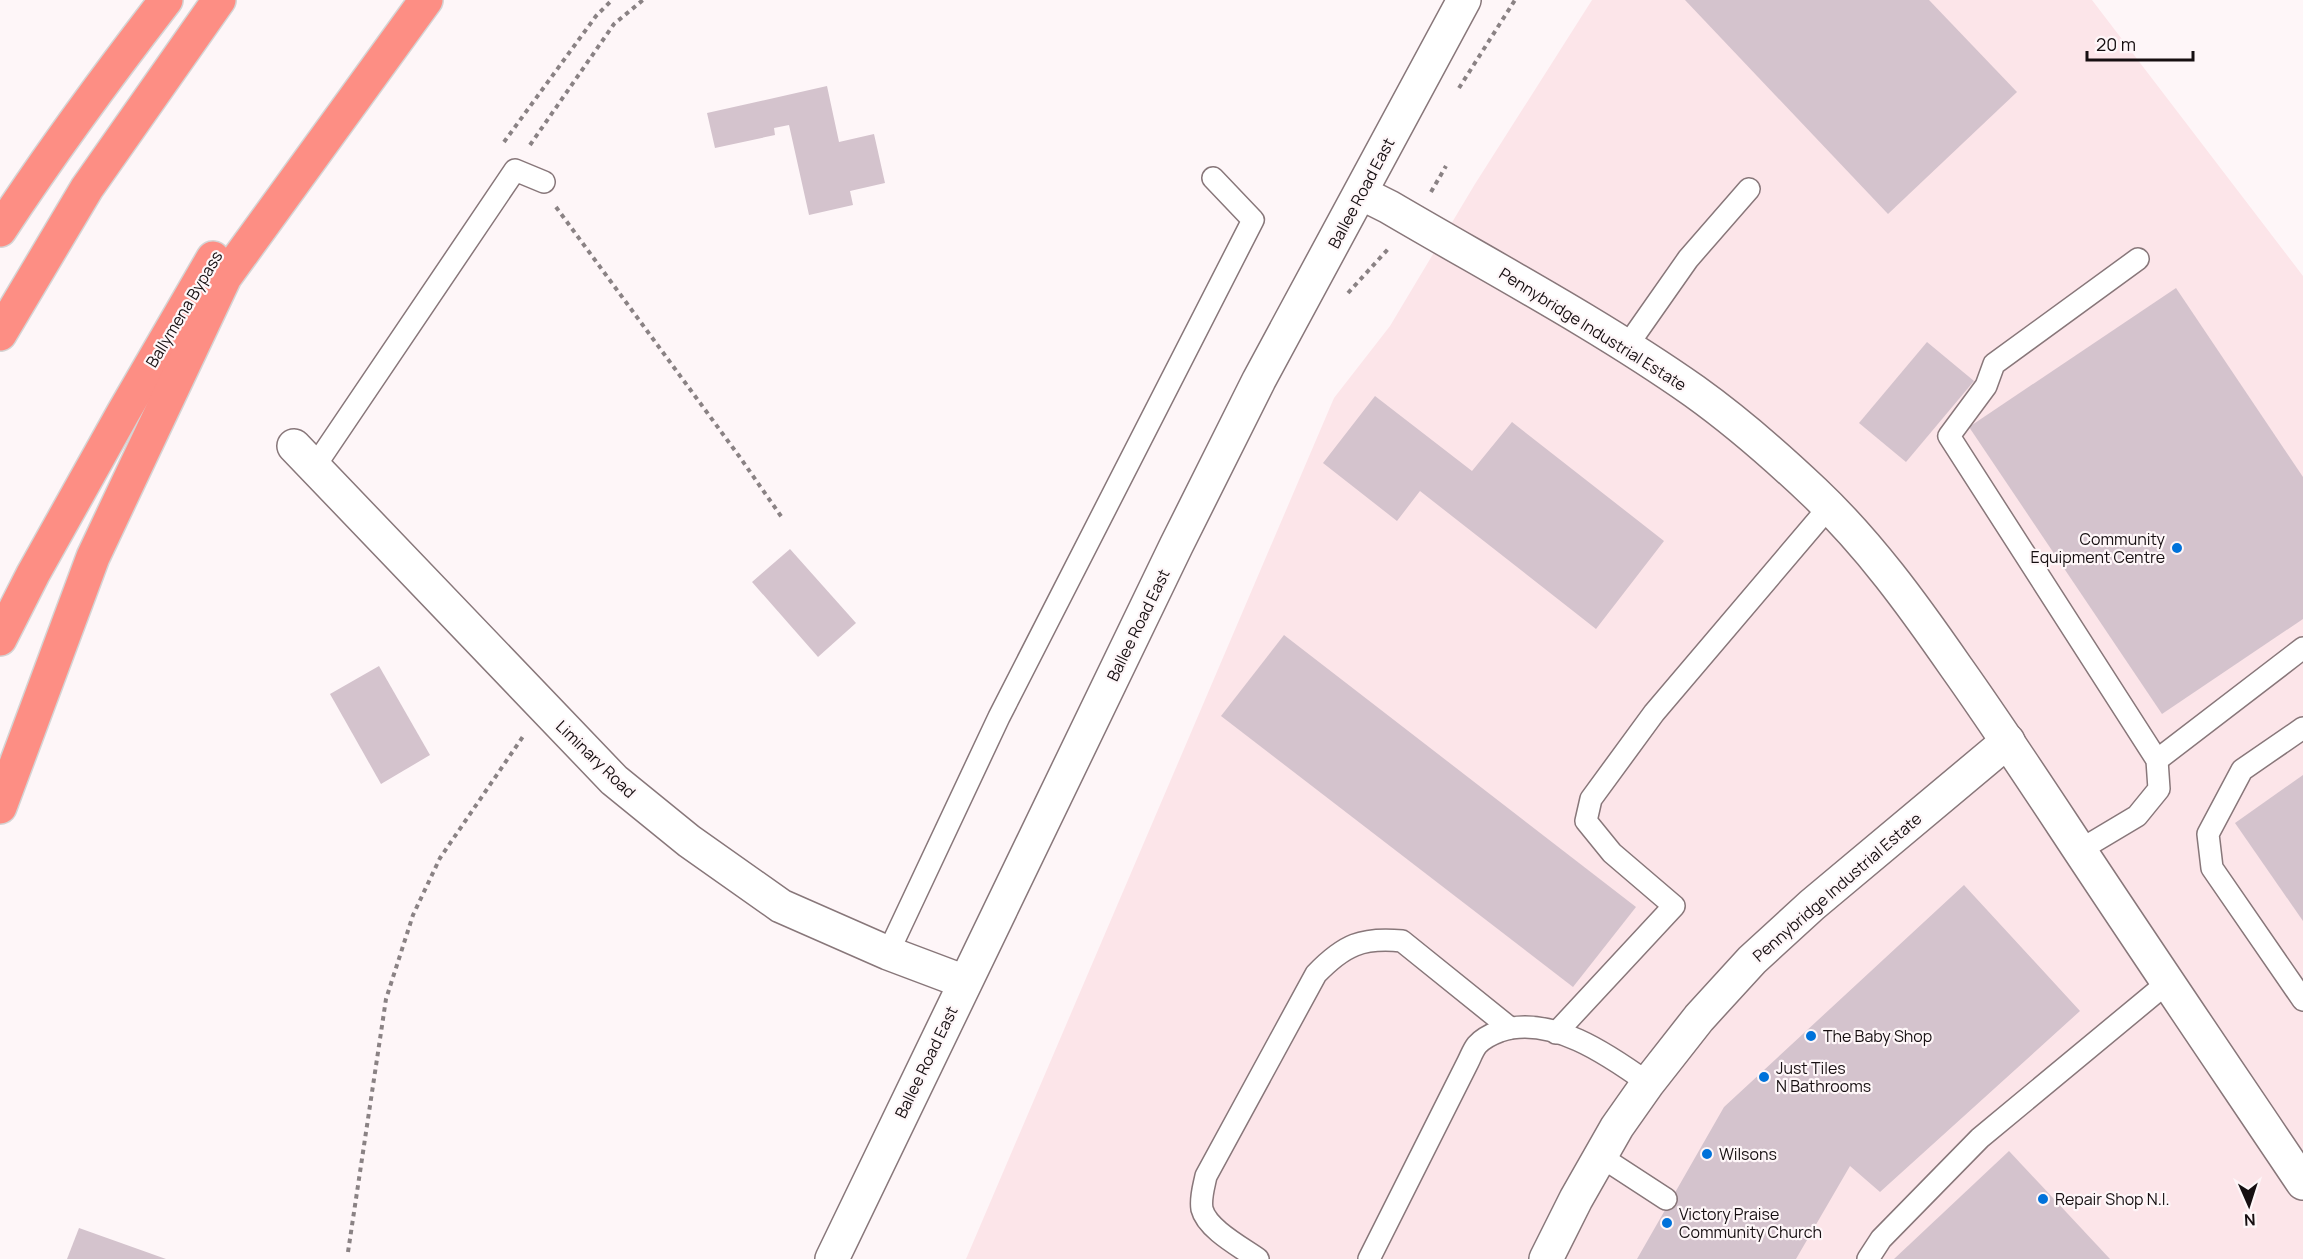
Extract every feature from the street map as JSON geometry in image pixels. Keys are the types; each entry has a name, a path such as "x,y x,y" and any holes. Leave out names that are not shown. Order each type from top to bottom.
{"highway":[{"path":"0,230 34,178 166,0"},
{"path":"0,334 87,188 219,0"},
{"name":"Ballymena Bypass","path":"0,639 33,574 208,266 343,74 403,0"},
{"path":"0,807 93,557 225,277 426,0"}],"street":[{"name":"Ballee Road East","path":"832,1259 1259,380 1464,0"},
{"name":"Pennybridge Industrial Estate","path":"1361,193 1398,212 1627,346 1696,393 1762,444 1829,507 1903,592 2008,741 2167,983 2303,1183"},
{"name":"Liminary Road","path":"304,456 614,780 707,854 781,906 888,953 965,982"},
{"name":"Pennybridge Industrial Estate","path":"1546,1259 1617,1127 1699,1018 1752,960 1812,905 2008,741"}],"lane":[{"path":"304,456 515,170 544,182"},
{"path":"888,953 999,717 1253,220 1213,178"},
{"path":"1627,346 1688,259 1749,189"},
{"path":"2080,850 2137,816 2159,789 2157,760 1949,436 1986,386 1994,364 2138,259"},
{"path":"1556,1032 1674,906 1612,853 1586,821 1591,799 1654,713 1829,507"},
{"path":"2157,760 2303,648"},
{"path":"2303,728 2242,770 2208,834 2212,868 2303,1000"},
{"path":"1258,1259 1209,1224 1202,1208 1202,1191 1206,1176 1316,974 1334,955 1360,942 1380,939 1402,941 1510,1028"},
{"path":"1868,1259 1881,1239 1980,1138 2167,983"},
{"path":"1369,1259 1477,1044 1489,1035 1510,1028 1536,1028 1556,1032 1614,1059 1648,1083"},
{"path":"1600,1156 1666,1199"}],"path":[{"path":"515,170 548,116 614,24 643,0"},
{"path":"1457,91 1515,0"},
{"path":"544,182 554,204 783,519"},
{"path":"348,1252 386,999 412,915 440,858 516,744 546,710"}],"shaded area":[{"path":"1592,0 2092,0 2303,276 2303,1259 966,1259 1334,398 1390,326 1475,184"}],"building":[{"path":"1685,0 1929,0 2017,92 1888,214"},
{"path":"827,86 839,142 874,134 885,183 850,191 853,205 809,215 789,125 774,128 775,135 715,148 707,113"},
{"name":"Community Equipment Centre","path":"2176,288 2303,477 2303,619 2162,714 1969,427"},
{"path":"1927,342 1974,381 1906,462 1859,423"},
{"path":"1375,396 1472,471 1512,422 1664,541 1596,629 1420,491 1397,521 1323,463"},
{"path":"790,549 856,623 818,657 752,582"},
{"path":"1284,635 1636,907 1573,987 1221,716"},
{"path":"379,666 430,755 381,784 330,694"},
{"path":"2303,775 2303,921 2235,823"},
{"path":"1964,885 2080,1011 1880,1192 1850,1166 1796,1259 1637,1259 1724,1107"},
{"path":"2009,1151 2110,1259 1894,1259"},
{"path":"79,1228 166,1259 67,1259"}],"place":[{"name":"Community Equipment Centre","path":"2177,548"},
{"name":"The Baby Shop","path":"1811,1036"},
{"name":"Just Tiles N Bathrooms","path":"1764,1077"},
{"name":"Wilsons","path":"1707,1154"},
{"name":"Repair Shop N.I.","path":"2043,1199"},
{"name":"Victory Praise Community Church","path":"1667,1223"}]}
